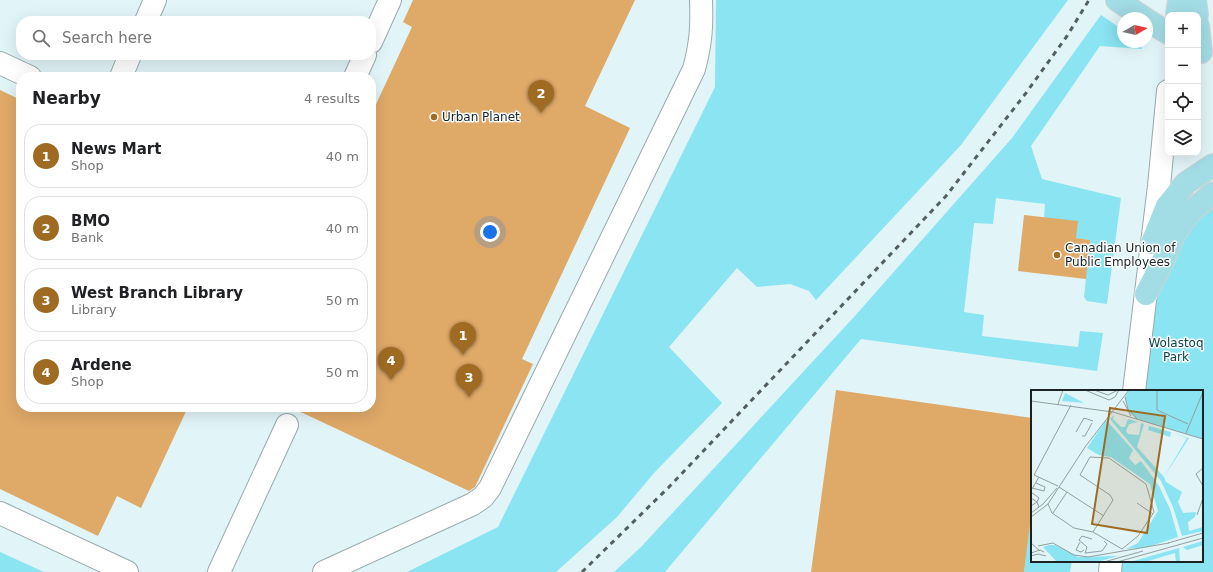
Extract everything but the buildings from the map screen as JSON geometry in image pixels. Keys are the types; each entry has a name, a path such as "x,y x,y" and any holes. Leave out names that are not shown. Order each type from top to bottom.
{"main road":[{"path":"1116,0 1135,12"},
{"path":"1177,12 1179,0"},
{"path":"1195,0 1197,12"},
{"path":"1153,24 1165,31"},
{"path":"1201,44 1203,56"},
{"path":"1152,243 1167,206 1186,183 1213,165"},
{"path":"1146,294 1163,261 1174,235 1190,212 1213,192"}],"street":[{"path":"148,16 155,0"},
{"path":"376,31 390,0"},
{"path":"324,572 473,504 483,497 490,488 694,69 702,33 701,0"},
{"path":"123,72 128,60"},
{"path":"357,72 363,60"},
{"path":"0,63 19,72"},
{"path":"1134,390 1165,120"},
{"path":"1158,186 1168,156"},
{"path":"219,572 287,425"},
{"path":"0,513 127,572"},
{"path":"1110,572 1111,562"}],"green space":[{"path":"716,0 1068,0 961,145 816,300 809,291 790,284 757,287 737,268 669,347 722,403 654,473 617,517 556,572 407,572 498,527 715,87"},
{"path":"1101,15 1117,26 1117,47 1100,46 1031,146 1042,179 1121,198 1107,304 1087,301 1084,297 1090,240 1076,238 1044,218 1045,204 996,198 993,224 974,223 964,312 984,315 982,336 1078,347 1080,331 1103,333 1097,371 861,339 665,572 614,572 641,547 854,317 1012,138"},
{"name":"Wolastoq Park","path":"1213,193 1213,572 1110,572 1111,562 1203,562 1203,390 1134,390 1146,294"},
{"path":"1031,518 1031,562 1072,562 1070,572 1024,572"},
{"path":"0,552 44,572 0,572"}],"railway":[{"path":"582,572 669,487 946,196 1026,93 1067,36 1089,0"}],"place":[{"name":"BMO","path":"541,113"},
{"name":"Urban Planet","path":"434,117"},
{"name":"Canadian Union of Public Employees","path":"1057,255"},
{"name":"News Mart","path":"463,355"},
{"name":"Ardene","path":"391,380"},
{"name":"West Branch Library","path":"469,397"}]}
